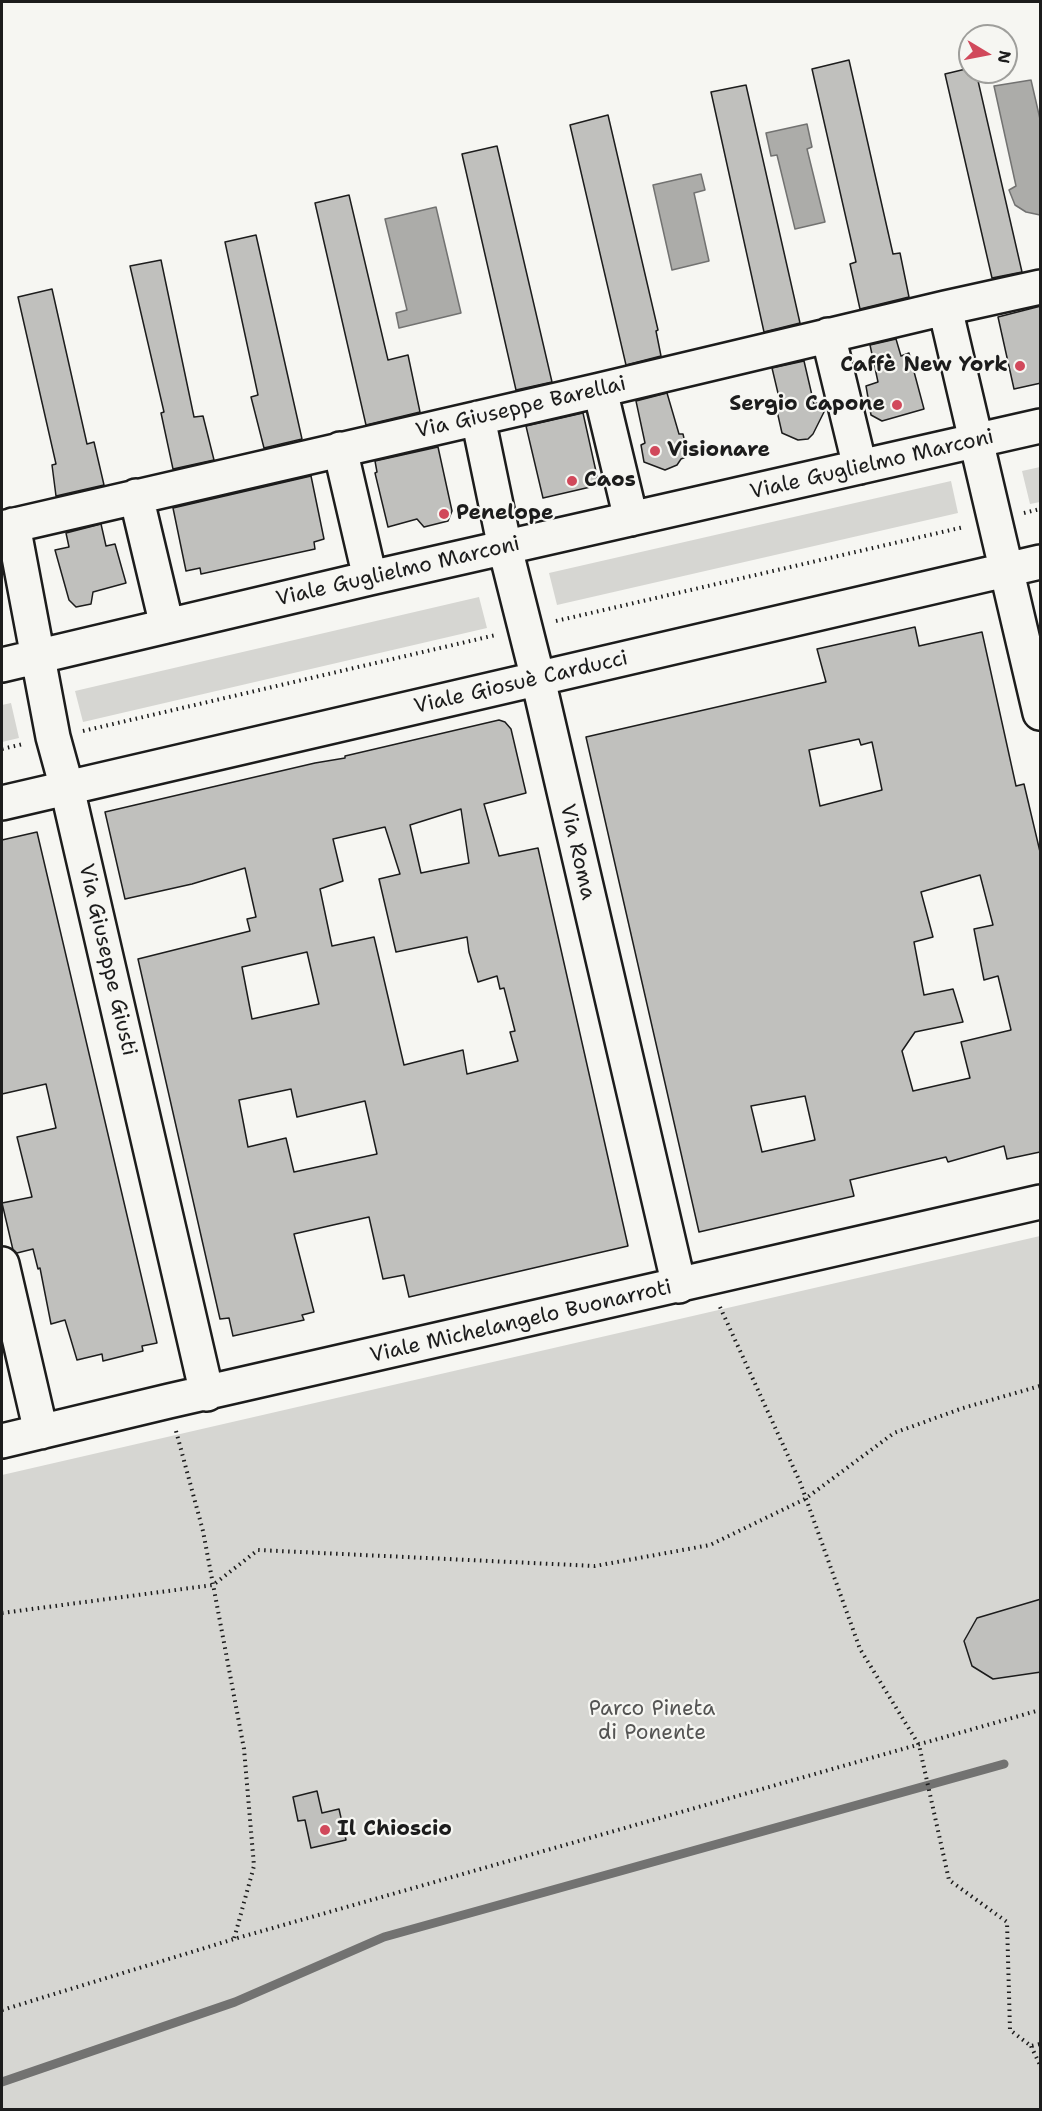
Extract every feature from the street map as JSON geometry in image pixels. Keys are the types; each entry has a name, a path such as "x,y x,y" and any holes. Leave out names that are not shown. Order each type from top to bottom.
{"street":[{"name":"Via Giuseppe Barellai","path":"7,526 1041,287"},
{"path":"945,308 1041,713"},
{"path":"828,335 860,467"},
{"path":"600,390 630,519"},
{"name":"Via Roma","path":"478,418 505,548 538,680 678,1286"},
{"name":"Viale Guglielmo Marconi","path":"2,665 370,578 1041,426"},
{"path":"340,448 370,578"},
{"path":"136,496 166,626"},
{"name":"Via Giuseppe Giusti","path":"7,526 53,737 67,788 207,1394"},
{"name":"Viale Giosuè Carducci","path":"2,803 1041,562"},
{"name":"Viale Michelangelo Buonarroti","path":"2,1441 1041,1203"},
{"path":"2,1264 40,1432"}],"path":[{"path":"710,1278 715,1296 806,1499 860,1649 919,1745 949,1880 1007,1922 1010,2030 1031,2046 1041,2065"},
{"path":"2,1613 213,1585 258,1550 595,1566 710,1545 806,1499 894,1432 963,1408 1041,1386"},
{"path":"169,1401 203,1531 244,1749 254,1866 234,1940"},
{"path":"2,2010 234,1940 1041,1710"},
{"path":"1031,2046 1041,2044"}],"green space":[{"path":"1040,467 1040,502 1030,504 1022,471"},
{"path":"951,481 958,513 557,605 549,573"},
{"path":"479,597 487,628 83,722 75,691"},
{"path":"11,703 19,738 2,742 2,705"},
{"name":"Parco Pineta di Ponente","path":"1040,1236 1040,2109 2,2109 2,1475"}],"shaded area":[{"path":"1031,80 1040,119 1040,215 1026,212 1015,205 1009,190 1016,186 994,86 1018,84 1018,82"},
{"path":"807,124 812,147 807,149 825,222 795,229 777,155 771,156 766,133"},
{"path":"701,174 705,190 694,193 709,261 672,270 653,185"},
{"path":"436,207 461,313 399,328 396,313 407,310 385,219"}],"building":[{"path":"849,60 893,254 900,253 909,297 860,309 850,264 856,262 812,69"},
{"path":"958,71 958,84 979,84 1022,272 992,278 945,74"},
{"path":"746,85 800,323 764,332 711,92"},
{"path":"608,115 658,330 656,331 661,356 626,365 570,125"},
{"path":"497,146 552,382 516,390 462,154"},
{"path":"349,195 388,360 408,355 420,412 366,425 315,203"},
{"path":"256,235 302,439 264,448 251,397 258,395 225,242"},
{"path":"161,260 194,417 203,416 214,460 173,469 161,413 164,412 130,266"},
{"path":"52,289 87,444 94,442 104,485 56,496 52,465 56,464 18,297"},
{"path":"1041,306 1041,383 1014,389 998,317"},
{"path":"896,339 901,356 909,353 924,409 882,421 871,415 866,386 878,382 870,345"},
{"path":"804,361 814,404 825,401 826,408 813,434 808,439 798,440 782,433 777,411 782,410 772,368"},
{"path":"667,393 679,434 683,434 688,456 681,459 677,465 665,470 644,462 641,445 645,443 636,401"},
{"path":"583,413 599,485 543,498 526,426"},
{"path":"438,447 452,511 448,521 424,527 417,519 388,527 375,473 377,472 375,461"},
{"path":"311,476 324,539 314,542 315,549 201,574 200,568 186,571 173,508"},
{"path":"101,524 106,546 115,544 126,583 93,592 91,604 76,607 69,600 55,550 69,547 66,533"},
{"path":"915,627 919,646 982,632 1016,786 1024,784 1041,856 1040,1152 1007,1159 1004,1146 948,1162 946,1157 850,1180 854,1196 699,1232 586,737 826,682 817,649","holes":["859,739 861,745 872,742 882,790 820,806 809,750","980,875 993,925 974,929 984,980 998,976 1011,1030 961,1042 970,1078 913,1091 902,1051 915,1032 963,1022 953,989 924,995 914,942 933,937 921,892","805,1096 815,1140 762,1152 751,1106"]},
{"path":"499,720 505,722 511,729 526,793 484,804 499,856 538,848 628,1246 409,1297 404,1275 383,1279 369,1217 333,1225 294,1234 314,1312 302,1315 304,1320 233,1336 229,1318 220,1319 138,959 250,931 247,919 256,917 245,868 192,884 125,899 105,812 345,758 345,756","holes":["461,809 469,863 421,873 410,825","385,827 400,874 379,879 396,952 467,937 478,982 497,976 500,989 504,988 515,1031 510,1032 518,1061 467,1074 463,1050 404,1065 374,937 332,946 320,889 343,881 333,839","307,952 319,1004 252,1019 242,967","291,1089 297,1117 365,1101 377,1154 294,1172 286,1138 248,1147 239,1100"]},
{"path":"37,832 157,1343 142,1346 143,1351 103,1361 102,1354 77,1360 65,1320 51,1324 40,1268 38,1269 33,1249 17,1253 13,1250 2,1203 32,1197 17,1137 56,1128 46,1084 2,1094 2,840"},
{"path":"1041,1599 1041,1672 993,1679 972,1666 964,1641 977,1618"},
{"path":"317,1791 322,1813 339,1809 346,1840 311,1848 305,1820 298,1821 293,1797"}],"waterway":[{"path":"2,2082 235,2002 384,1937 1004,1764"}],"place":[{"name":"Caffè New York","path":"1020,366"},
{"name":"Sergio Capone","path":"897,405"},
{"name":"Visionare","path":"655,451"},
{"name":"Caos","path":"572,481"},
{"name":"Penelope","path":"444,514"},
{"name":"Il Chioscio","path":"325,1830"}]}
